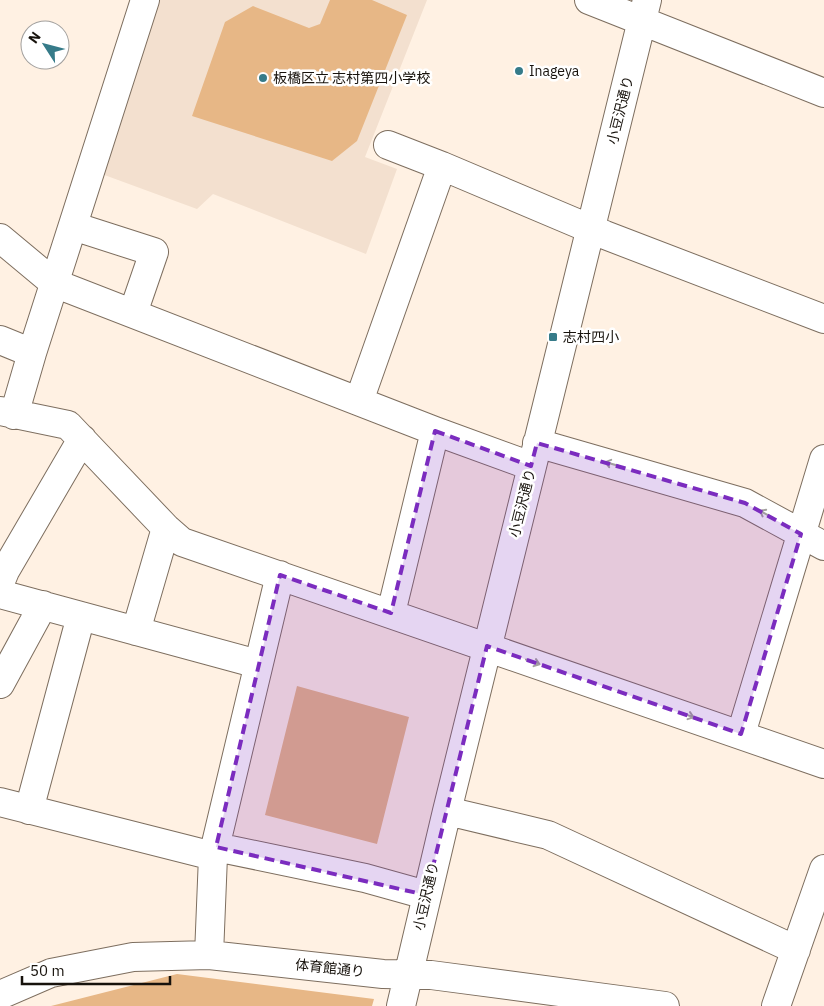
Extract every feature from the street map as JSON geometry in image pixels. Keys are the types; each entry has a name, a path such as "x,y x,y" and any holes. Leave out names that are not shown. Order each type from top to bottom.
{"street":[{"path":"145,0 32,353 7,413 68,425 166,528 182,542 824,764"},
{"path":"589,0 644,11 824,93"},
{"name":"小豆沢通り","path":"401,1006 426,895 644,11"},
{"path":"388,145 591,228 824,319"},
{"path":"360,401 442,166"},
{"path":"73,226 154,252 133,313"},
{"path":"0,238 54,282 435,431 745,502 812,540"},
{"path":"0,340 32,353"},
{"path":"391,614 435,431"},
{"path":"0,583 5,571 82,439"},
{"path":"741,734 812,540 824,459"},
{"path":"136,631 166,528"},
{"path":"209,955 215,851 280,575"},
{"path":"0,594 258,664"},
{"path":"0,684 43,606"},
{"path":"29,810 81,616"},
{"path":"0,802 215,851 365,878 426,895"},
{"path":"447,811 548,835 796,950"},
{"path":"776,1006 824,869"},
{"name":"体育館通り","path":"0,995 51,973 133,957 209,955 383,974 430,975 665,1006"}],"highlighted area":[{"path":"435,431 531,466 537,443 745,503 801,534 741,734 487,646 426,895 216,847 280,575 391,613"}],"shaded area":[{"name":"板橋区立 志村第四小学校","path":"156,0 427,0 365,157 397,169 366,254 213,194 197,209 99,173"},
{"path":"330,0 372,0 407,15 357,141 332,161 192,116 225,22 253,6 309,28 320,24"},
{"path":"297,686 409,717 377,844 265,815"},
{"path":"177,974 374,999 372,1006 51,1006"}],"place":[{"name":"Inageya","path":"519,71"},
{"name":"板橋区立 志村第四小学校","path":"263,78"},
{"name":"志村四小","path":"553,337"}]}
